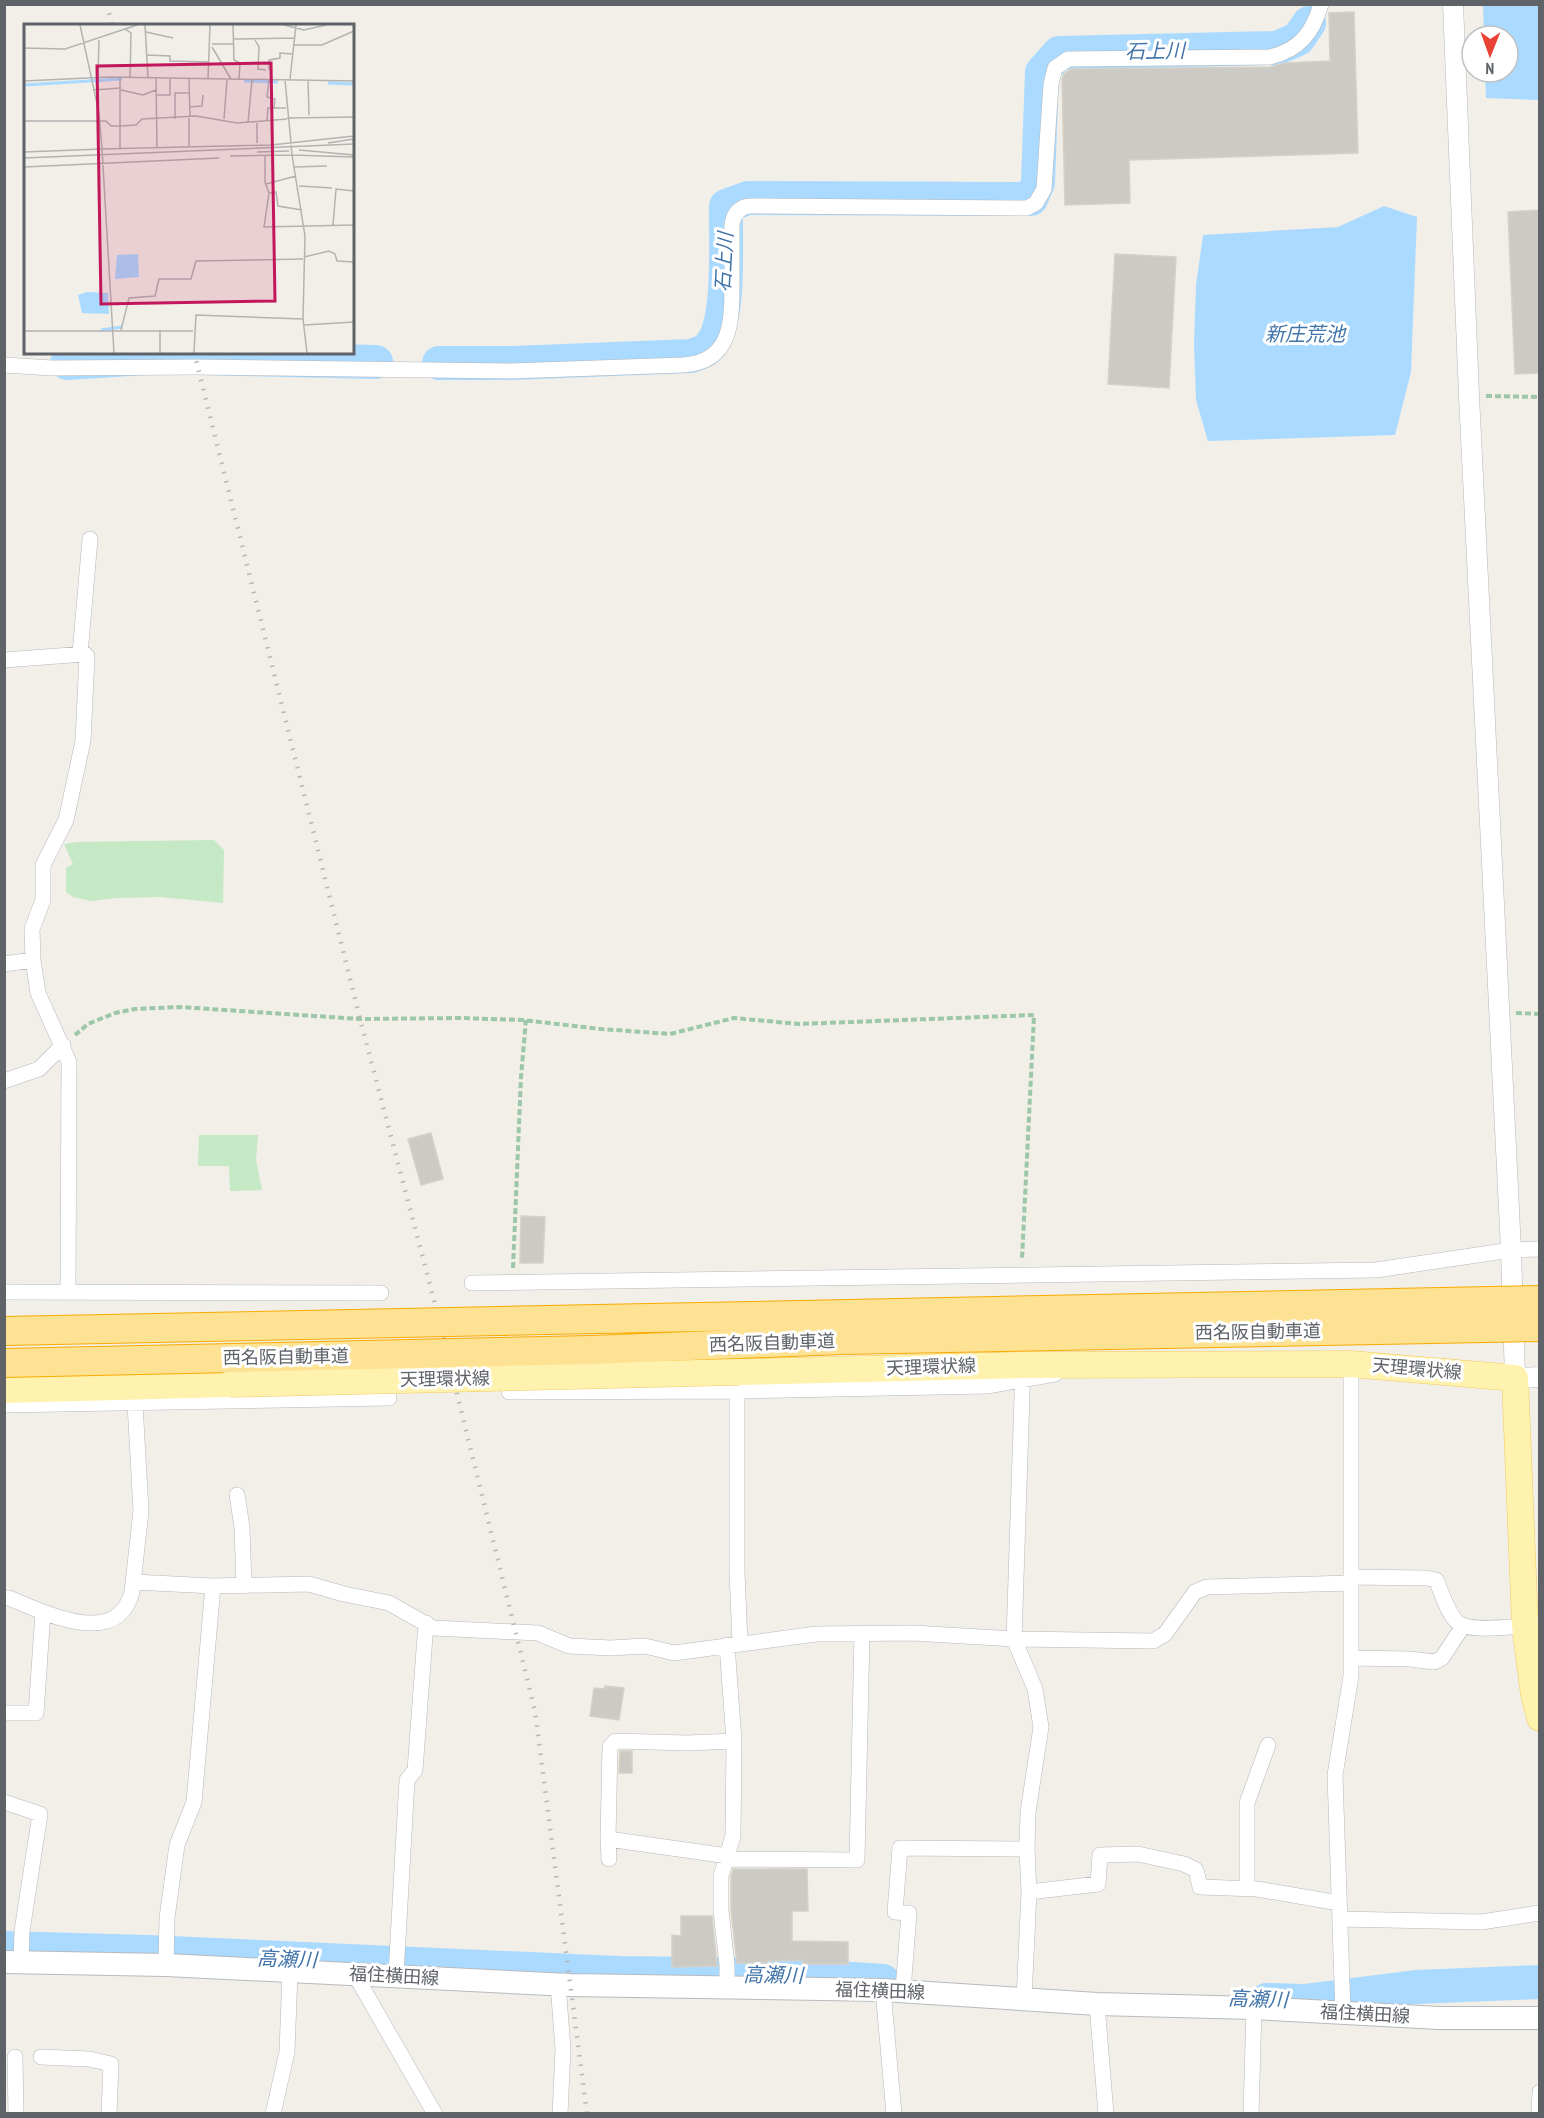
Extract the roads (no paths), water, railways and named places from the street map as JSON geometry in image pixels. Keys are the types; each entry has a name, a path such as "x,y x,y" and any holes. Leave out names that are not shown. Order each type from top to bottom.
{"highway":[{"name":"西名阪自動車道","path":"4,1330 1539,1299"},
{"name":"西名阪自動車道","path":"4,1363 591,1350 840,1340 1539,1327"}],"main road":[{"name":"天理環状線","path":"4,1390 230,1384 738,1382 1022,1373 1096,1365 1351,1364 1527,1377"},
{"path":"1527,1377 1534,1695 1539,1718"},
{"name":"福住横田線","path":"13,1962 166,1965 558,1984 727,1978 1097,2004 1254,2008 1439,2018 1539,2018"}],"street":[{"path":"4,365 52,368 198,367 511,371 683,365 700,362 722,347 730,330 732,224 740,209 751,206 1027,208 1036,203 1044,189 1051,84 1055,68 1068,59 1281,55 1301,43 1313,28 1321,4"},
{"path":"1453,4 1469,396 1512,1250 1527,1377"},
{"path":"80,654 90,539"},
{"path":"4,660 80,654 87,656 83,741 66,820 43,865 43,900 32,929 33,960 38,993 69,1062 68,1292"},
{"path":"4,964 33,960"},
{"path":"4,1081 39,1069 63,1045"},
{"path":"472,1283 1376,1270 1512,1250 1539,1249"},
{"path":"4,1292 381,1293"},
{"path":"1343,2013 1335,1775 1351,1676 1351,1364"},
{"path":"1022,1373 1014,1639 1035,1689 1041,1727 1028,1812 1029,1892 1024,1999"},
{"path":"509,1392 738,1382 733,1836 721,1876 727,1978"},
{"path":"4,1405 389,1398"},
{"path":"4,1598 43,1612 85,1623 104,1623 119,1616 129,1605 134,1582 141,1511 135,1403"},
{"path":"237,1495 242,1527 244,1586"},
{"path":"134,1582 213,1586 309,1584 389,1603 434,1628 538,1633 569,1646 611,1648 645,1646 674,1653 816,1634 913,1633 1014,1639 1153,1641 1165,1634 1195,1592 1207,1587 1351,1580 1426,1578 1436,1580 1455,1620 1463,1626 1475,1628 1532,1625"},
{"path":"166,1965 166,1918 177,1845 194,1802 213,1586"},
{"path":"4,1713 36,1713 43,1612"},
{"path":"396,1976 407,1779 415,1770 426,1623"},
{"path":"1351,1658 1410,1659 1434,1662 1442,1658 1463,1626"},
{"path":"608,1839 728,1858 857,1860 862,1634"},
{"path":"609,1859 610,1747 615,1741 687,1743 734,1741"},
{"path":"1246,1888 1247,1803 1268,1745"},
{"path":"4,1802 40,1814 22,1931 13,1962"},
{"path":"894,2114 893,1991 909,1913 895,1912 900,1848 1027,1849"},
{"path":"1029,1892 1098,1884 1100,1855 1138,1854 1184,1864 1196,1870 1200,1887 1246,1888 1339,1903"},
{"path":"1340,1919 1481,1922 1539,1913"},
{"path":"273,2114 287,2052 290,1972"},
{"path":"354,1973 435,2114"},
{"path":"558,1984 563,2049 560,2114"},
{"path":"1097,2004 1106,2114"},
{"path":"1251,2114 1254,2008"},
{"path":"15,2056 16,2114"},
{"path":"41,2057 111,2064 109,2114"},
{"path":"1539,2092 1539,2114"}],"water":[{"path":"1483,5 1539,5 1539,100 1486,98 1485,84 1520,84 1520,24 1484,24"},
{"name":"新庄荒池","path":"1384,206 1417,217 1411,372 1395,435 1208,441 1196,400 1194,344 1196,285 1203,235 1338,227"}],"waterway":[{"name":"石上川","path":"439,363 513,363 691,356 700,353 708,348 716,337 721,321 726,281 726,206 748,198 1031,199 1038,183 1042,72 1059,53 1277,48 1298,39 1309,23"},
{"name":"石上川","path":"67,363 160,357 376,362"},
{"name":"高瀬川","path":"4,1948 147,1952 618,1973 791,1975 883,1981"},
{"name":"高瀬川","path":"1266,2000 1304,2001 1416,1987 1540,1982"}],"railway":[{"path":"107,4 112,24"},
{"path":"194,354 360,1019 434,1300 535,1711 587,2114"}]}
